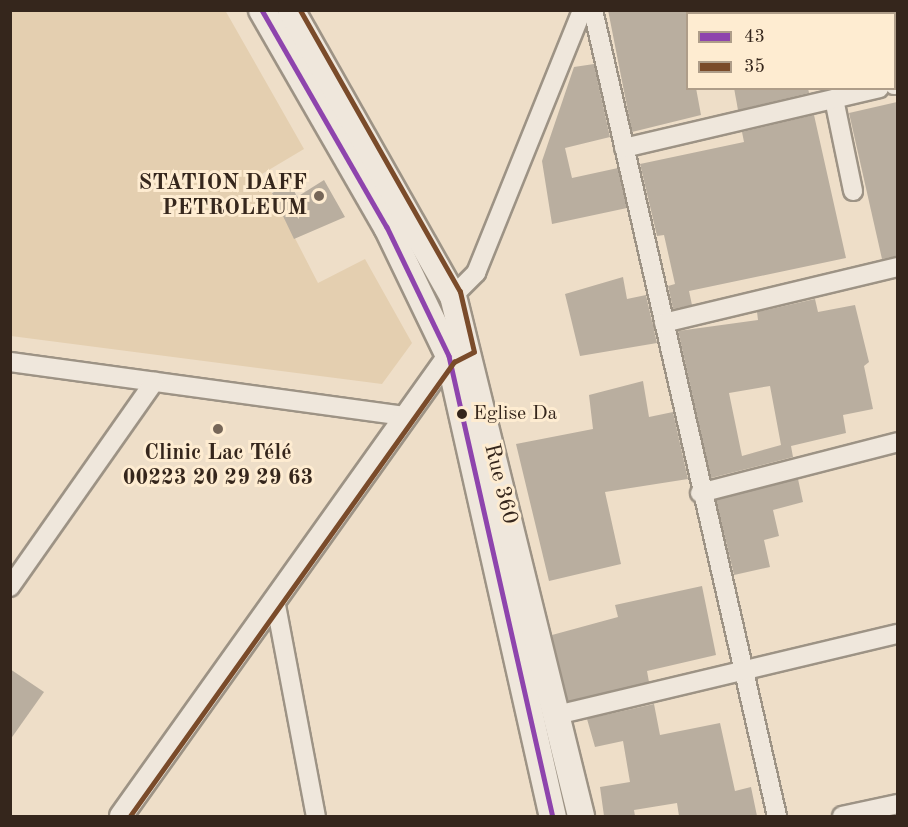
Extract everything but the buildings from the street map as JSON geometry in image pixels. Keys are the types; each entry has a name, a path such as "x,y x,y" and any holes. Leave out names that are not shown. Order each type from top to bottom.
{"main road":[{"name":"Rue 360","path":"262,10 458,353 581,816"},
{"name":"Rue 360","path":"291,10 453,296 458,353 553,816"}],"street":[{"path":"453,296 476,273 582,10"},
{"path":"593,10 700,493 744,669 777,816"},
{"path":"624,148 871,90"},
{"path":"834,99 853,191"},
{"path":"664,323 897,267"},
{"path":"121,816 406,416 458,353"},
{"path":"10,362 406,416"},
{"path":"10,587 154,382"},
{"path":"700,493 897,442"},
{"path":"275,600 316,816"},
{"path":"556,716 897,634"},
{"path":"842,816 897,804"}],"shaded area":[{"path":"225,10 304,149 262,174 318,283 365,259 412,343 382,384 11,336 11,11"}],"transit line":[{"name":"43","path":"262,10 387,227 449,356 553,816"},
{"name":"35","path":"130,816 454,362 474,352 460,292 300,10"}],"place":[{"name":"STATION DAFF PETROLEUM","path":"319,196"},
{"name":"Eglise Da","path":"462,414"},
{"name":"Clinic Lac Télé 00223 20 29 29 63","path":"218,429"}]}
